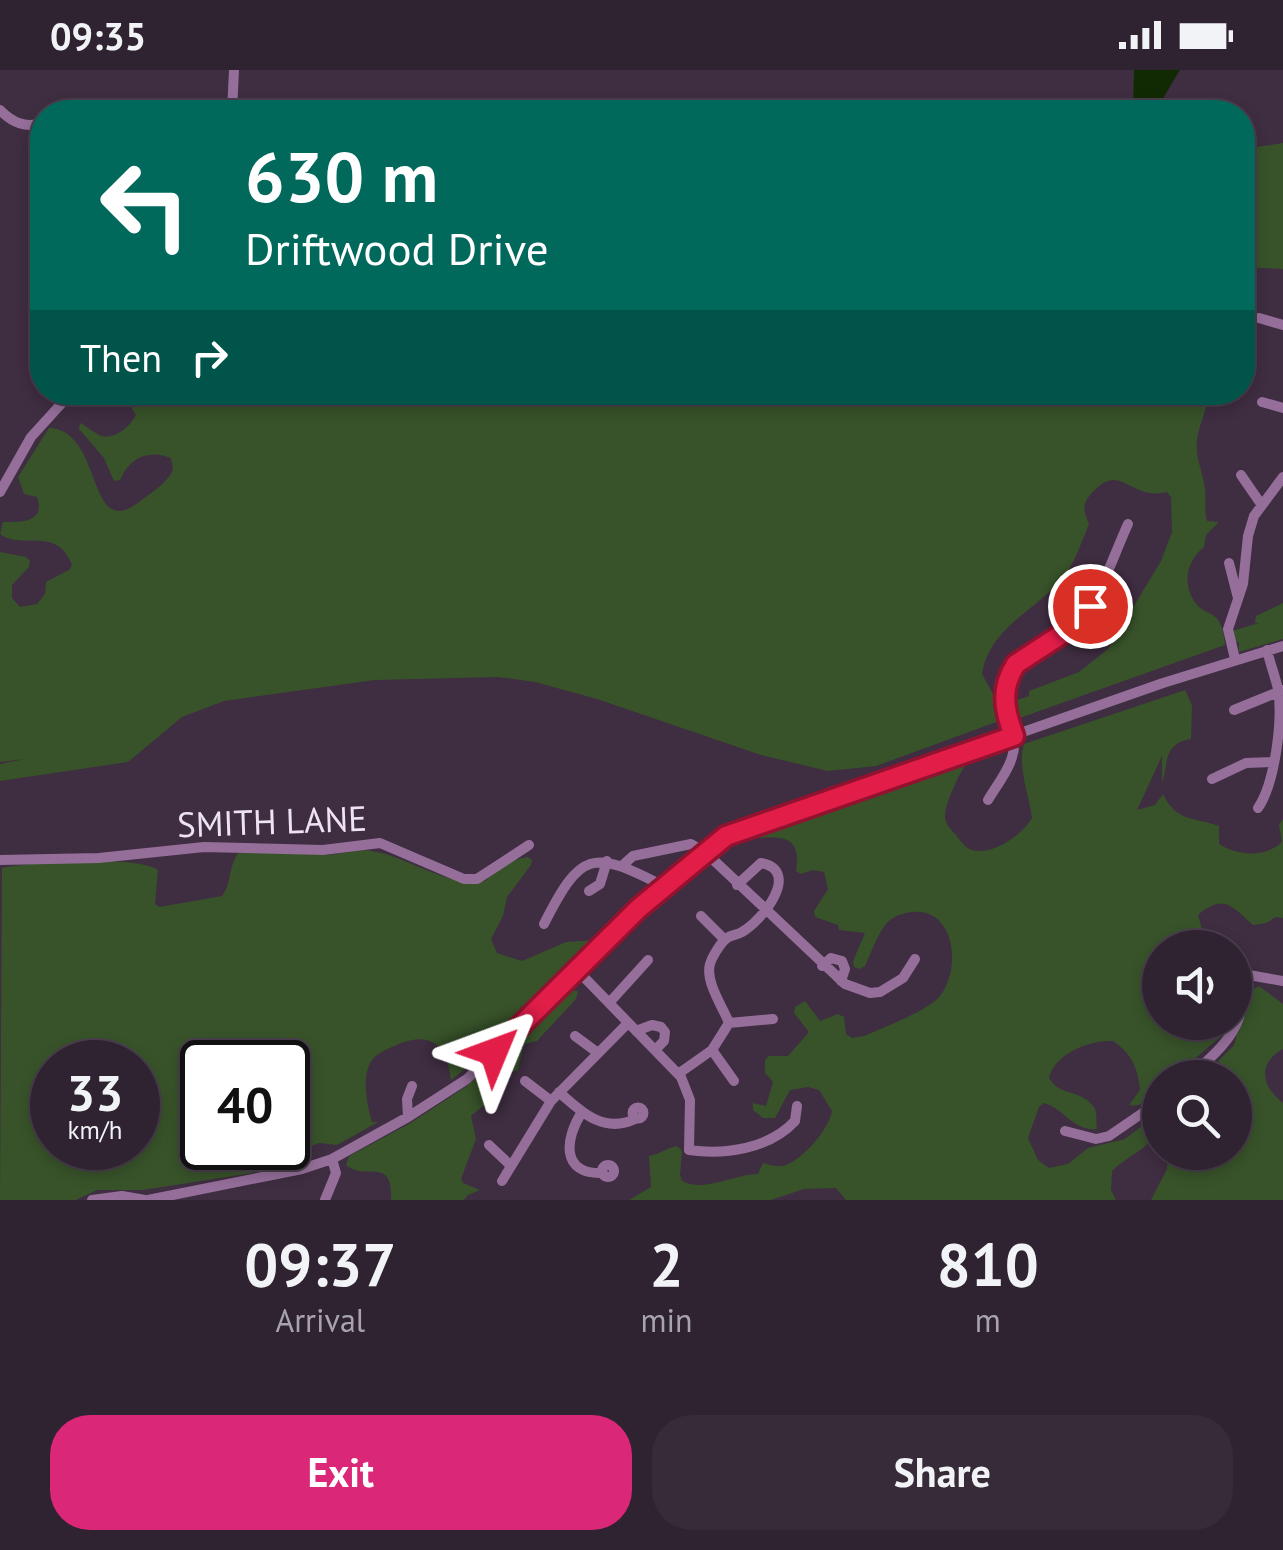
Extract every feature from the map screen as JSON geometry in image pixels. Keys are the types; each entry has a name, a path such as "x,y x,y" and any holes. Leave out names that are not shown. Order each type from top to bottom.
{"street":[{"path":"233,100 234,70"},
{"path":"0,110 17,123 30,123"},
{"path":"1259,318 1283,325"},
{"path":"1262,402 1283,408"},
{"path":"0,492 30,437 61,405"},
{"path":"1240,475 1261,504"},
{"path":"1235,659 1228,629 1244,584 1248,536 1261,504 1283,477"},
{"path":"988,800 1008,768 1014,736 1004,705 1010,673 1016,664 1081,618 1128,524"},
{"path":"1229,563 1238,599"},
{"path":"92,1200 122,1196 146,1200 264,1178 332,1159 466,1079 664,886 726,836 1235,659 1283,646"},
{"path":"1258,808 1277,778 1273,762 1280,732 1281,691 1267,650"},
{"path":"1234,710 1281,691"},
{"path":"1212,779 1246,763 1273,762"},
{"name":"SMITH LANE","path":"0,860 99,858 204,847 342,849 368,843 380,844 464,879 477,879 529,845"},
{"path":"623,865 634,856 691,844 705,852 822,966 859,990 880,992 903,978 915,959"},
{"path":"589,891 600,884 607,861"},
{"path":"544,924 573,873 591,863 623,865 664,886"},
{"path":"729,1024 710,976 710,964 724,939 744,931 764,910 780,885 778,873 770,865 756,864 737,886"},
{"path":"700,916 724,939"},
{"path":"822,966 831,958 842,960 846,969 840,981"},
{"path":"608,1003 648,960"},
{"path":"578,971 678,1074 690,1100 692,1151 722,1151 773,1140 795,1121 797,1106"},
{"path":"1252,978 1283,981"},
{"path":"729,1024 774,1019"},
{"path":"678,1074 712,1050 729,1024"},
{"path":"502,1181 555,1097 598,1053 632,1027 652,1025 661,1026 664,1040 656,1049"},
{"path":"576,1036 598,1053"},
{"path":"1206,1060 1227,1040"},
{"path":"712,1050 734,1081"},
{"path":"525,1082 606,1124 635,1119"},
{"path":"408,1117 412,1086"},
{"path":"582,1112 571,1129 571,1158 590,1174 602,1173"},
{"path":"1066,1131 1096,1139 1109,1136 1142,1113"},
{"path":"489,1146 510,1165"},
{"path":"325,1200 336,1173 332,1159"}],"shaded area":[{"path":"1134,70 1180,70 1163,100 1133,100"},
{"path":"1283,143 1283,269 1255,268 1255,147"},
{"path":"130,405 1206,405 1197,453 1207,521 1219,522 1206,535 1204,547 1193,559 1188,583 1198,606 1220,623 1225,645 1014,720 1011,702 1079,672 1108,649 1161,561 1172,532 1171,497 1167,492 1141,491 1114,480 1100,485 1086,502 1089,524 1066,574 1005,631 987,657 982,674 993,694 999,721 876,766 828,771 761,755 597,699 535,682 498,677 375,680 224,701 182,717 128,762 0,781 0,764 25,759 0,762 0,552 30,561 12,585 12,598 20,607 37,604 45,594 46,582 72,565 66,553 49,542 9,539 0,534 3,522 30,519 38,512 37,497 24,494 18,477 49,428 66,433 79,446 102,497 110,508 122,511 163,484 173,470 171,458 140,457 120,480 114,481 104,458 79,429 80,423 107,437 117,434 136,415"},
{"path":"1283,603 1283,639 1239,652 1239,642 1232,631 1259,623 1255,623 1256,616"},
{"path":"1185,690 1192,705 1191,739 1171,749 1162,783 1162,756 1137,810 1155,805 1163,794 1180,814 1219,826 1219,844 1251,854 1268,851 1282,842 1279,825 1283,819 1283,918 1253,925 1234,908 1215,904 1198,915 1202,930 1142,930 1142,1040 1217,1040 1193,1060 1142,1060 1142,1104 1138,1105 1129,1105 1140,1090 1133,1062 1113,1041 1094,1043 1066,1055 1049,1078 1053,1084 1087,1100 1096,1113 1097,1129 1081,1127 1044,1103 1039,1107 1028,1138 1038,1160 1049,1168 1068,1164 1088,1148 1125,1139 1142,1126 1142,1148 1112,1171 1111,1190 1116,1200 846,1200 836,1188 804,1189 771,1200 629,1200 651,1187 649,1156 673,1147 682,1151 682,1181 700,1185 758,1174 763,1163 786,1165 815,1142 832,1111 819,1090 790,1090 775,1118 763,1118 753,1110 753,1103 766,1106 773,1082 765,1073 765,1060 769,1056 788,1056 809,1032 794,1013 795,1007 805,1001 820,1021 838,1014 844,1017 846,1034 852,1038 926,1007 940,996 947,983 951,969 950,939 935,917 922,912 892,918 880,933 865,966 854,967 865,933 839,930 838,925 815,917 814,911 828,889 824,872 801,874 796,871 797,856 788,841 742,837 746,832 792,822 829,805 940,768 966,764 950,796 945,820 967,848 989,850 1014,837 1032,818 1023,771 1024,744"},
{"path":"239,852 378,852 469,882 485,881 505,862 528,857 531,865 507,897 503,916 491,939 497,953 522,961 566,942 596,940 595,944 489,1050 451,1080 446,1058 429,1041 411,1040 377,1055 369,1066 366,1082 372,1122 378,1122 337,1145 310,1146 310,1040 180,1040 180,1170 258,1170 143,1190 97,1190 76,1200 0,1200 2,868 83,861 146,865 158,870 155,904 159,907 222,896"},
{"path":"1259,986 1283,1004 1283,1049 1269,1061 1265,1075 1270,1089 1283,1103 1283,1200 1151,1200 1166,1170 1252,1170 1252,1060 1219,1060 1235,1040 1252,1040 1252,990"},
{"path":"569,990 578,991 576,999 537,1041 524,1044 518,1070 489,1082 488,1102 471,1116 476,1139 461,1179 480,1190 464,1200 391,1200 391,1186 383,1174 346,1165 349,1156 409,1124 467,1086"}],"route":[{"path":"494,1052 639,908 726,836 1014,736 1004,705 1010,673 1016,664 1073,626 1090,606"}]}
